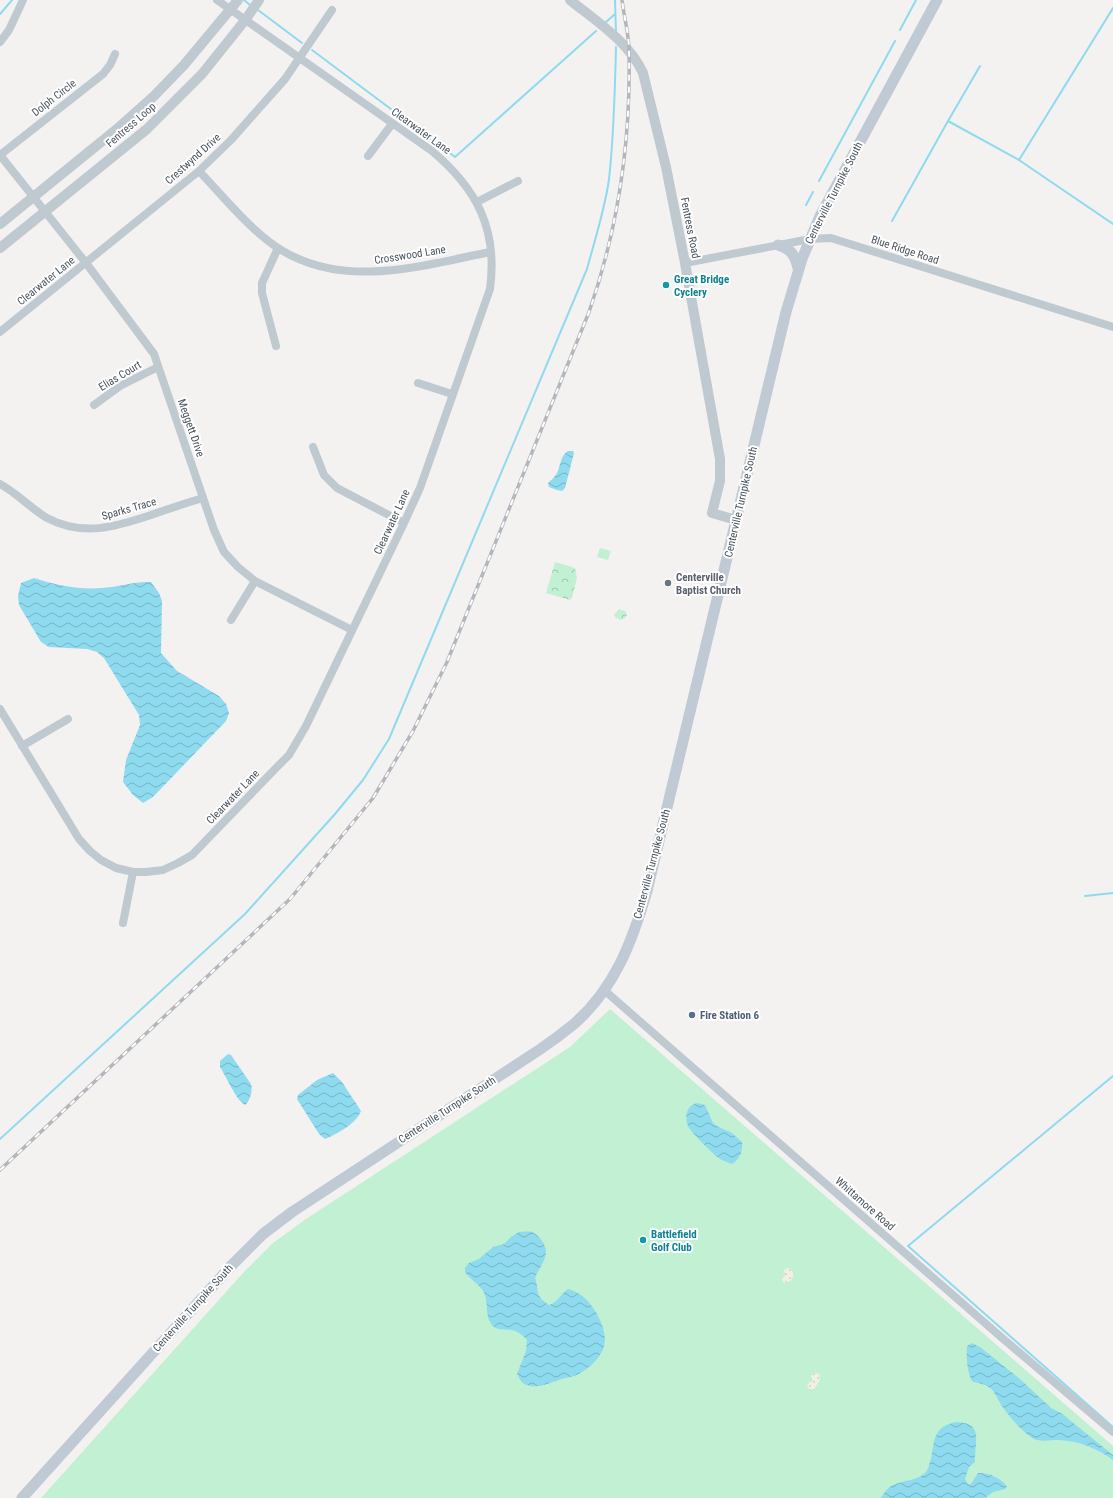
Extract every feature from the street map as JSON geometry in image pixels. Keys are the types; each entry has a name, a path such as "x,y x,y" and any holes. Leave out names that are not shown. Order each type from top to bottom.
{"main road":[{"name":"Centerville Turnpike South","path":"22,1498 231,1266 263,1234 324,1191 539,1050 574,1024 604,990 629,946 646,891 786,312 798,268 832,192 937,0"},
{"path":"778,245 793,254 798,268"}],"street":[{"path":"0,42 9,30 23,0"},
{"name":"Clearwater Lane","path":"0,709 79,839 101,860 116,868 133,872 146,872 163,870 192,855 281,763 298,741 306,726 420,488 490,289 492,270 488,231 477,202 459,176 446,163 300,57 217,0"},
{"name":"Fentress Loop","path":"0,224 117,129 154,96 184,65 238,0"},
{"name":"Fentress Loop","path":"0,248 147,129 202,74 246,19 259,0"},
{"name":"Fentress Road","path":"570,0 629,50 638,62 643,73 666,167 685,263 721,466 720,481 712,513 736,520"},
{"name":"Crestwynd Drive","path":"86,263 199,171 259,110 284,79 332,10"},
{"name":"Dolph Circle","path":"0,155 103,74 116,54"},
{"path":"368,156 392,124"},
{"name":"Meggett Drive","path":"0,155 86,263 154,354 214,530 224,552 238,567 255,581 352,630"},
{"name":"Crosswood Lane","path":"199,171 257,232 278,248 319,266 334,270 372,272 395,271 490,252"},
{"path":"477,202 518,181"},
{"name":"Blue Ridge Road","path":"685,263 810,239 831,238 1113,327"},
{"path":"276,346 262,293 262,283 278,248"},
{"name":"Clearwater Lane","path":"0,332 86,263"},
{"name":"Elias Court","path":"94,405 120,386 158,367"},
{"path":"418,383 452,394"},
{"path":"313,448 324,475 336,488 404,523"},
{"name":"Sparks Trace","path":"0,484 12,490 34,510 48,518 77,528 109,528 203,498"},
{"path":"231,620 255,581"},
{"path":"22,746 68,719"},
{"path":"123,923 133,872"},
{"name":"Whittamore Road","path":"604,990 997,1334 1113,1432"}],"green space":[{"path":"600,548 611,551 608,560 597,557"},
{"path":"555,562 575,568 577,578 572,598 570,600 546,593"},
{"path":"619,609 625,611 627,614 626,617 621,620 616,618 614,615"},
{"name":"Battlefield Golf Club","path":"610,1009 1113,1446 1113,1498 41,1498 243,1273 273,1243 306,1219 570,1047"}],"sand":[{"path":"790,1268 794,1274 791,1281 784,1283 781,1279 786,1275 784,1271 785,1269"},
{"path":"815,1373 819,1374 820,1380 814,1389 809,1389 807,1385 813,1381 811,1376"}],"water":[{"path":"568,451 573,451 574,453 565,488 562,491 549,487 548,483 556,474 562,458"},
{"path":"34,578 76,588 108,587 139,582 151,582 159,593 162,601 161,653 177,671 219,696 226,704 229,713 226,721 153,797 143,803 133,795 123,782 126,760 140,725 139,715 104,658 97,652 87,649 49,647 41,642 19,605 18,596 21,583"},
{"path":"228,1054 231,1055 251,1084 251,1095 245,1105 238,1098 220,1067 220,1061"},
{"path":"333,1073 342,1082 361,1111 359,1116 351,1124 325,1139 319,1134 297,1099 298,1095 317,1080"},
{"path":"697,1103 705,1105 713,1123 732,1133 742,1142 740,1154 737,1160 732,1164 716,1156 705,1146 688,1126 686,1118 687,1112 691,1106"},
{"path":"519,1232 535,1233 542,1240 545,1246 545,1258 535,1278 538,1293 541,1299 549,1305 568,1289 577,1292 585,1298 597,1314 605,1335 605,1342 601,1354 590,1366 574,1376 539,1386 531,1386 523,1383 517,1374 526,1351 527,1340 517,1332 499,1329 492,1325 488,1318 484,1292 465,1272 465,1268 469,1263 479,1259 493,1247 504,1244"},
{"path":"972,1343 980,1347 1021,1380 1051,1408 1061,1413 1113,1455 1113,1460 1101,1452 1081,1444 1059,1440 1037,1440 1025,1432 1007,1412 992,1390 984,1385 973,1382 971,1379 967,1365 967,1346"},
{"path":"956,1422 965,1423 971,1426 976,1435 975,1462 969,1467 965,1479 968,1484 971,1484 978,1473 982,1473 998,1478 1007,1487 1005,1489 993,1492 985,1498 881,1498 886,1490 891,1486 918,1478 925,1473 931,1459 936,1435 943,1427"}],"waterway":[{"path":"0,14 12,0"},
{"path":"244,0 250,5"},
{"path":"615,0 616,33"},
{"path":"900,30 916,0"},
{"path":"1019,160 1113,8"},
{"path":"258,10 302,43"},
{"path":"606,22 615,14"},
{"path":"312,50 455,157 596,31"},
{"path":"819,181 895,41"},
{"path":"0,1139 245,914 335,814 363,780 389,739 587,269 602,213 609,179 615,96 616,47"},
{"path":"892,221 980,66"},
{"path":"948,121 1019,160 1113,224"},
{"path":"806,205 813,192"},
{"path":"1085,896 1113,893"},
{"path":"1113,1076 908,1246 1113,1427"}],"railway":[{"path":"0,1170 290,899 373,798 413,731 447,662 589,312 599,281 608,249 621,184 628,118 629,45 622,0"}],"place":[{"name":"Great Bridge Cyclery","path":"666,285"},
{"name":"Centerville Baptist Church","path":"668,583"},
{"name":"Fire Station 6","path":"692,1015"},
{"name":"Battlefield Golf Club","path":"643,1240"}]}
